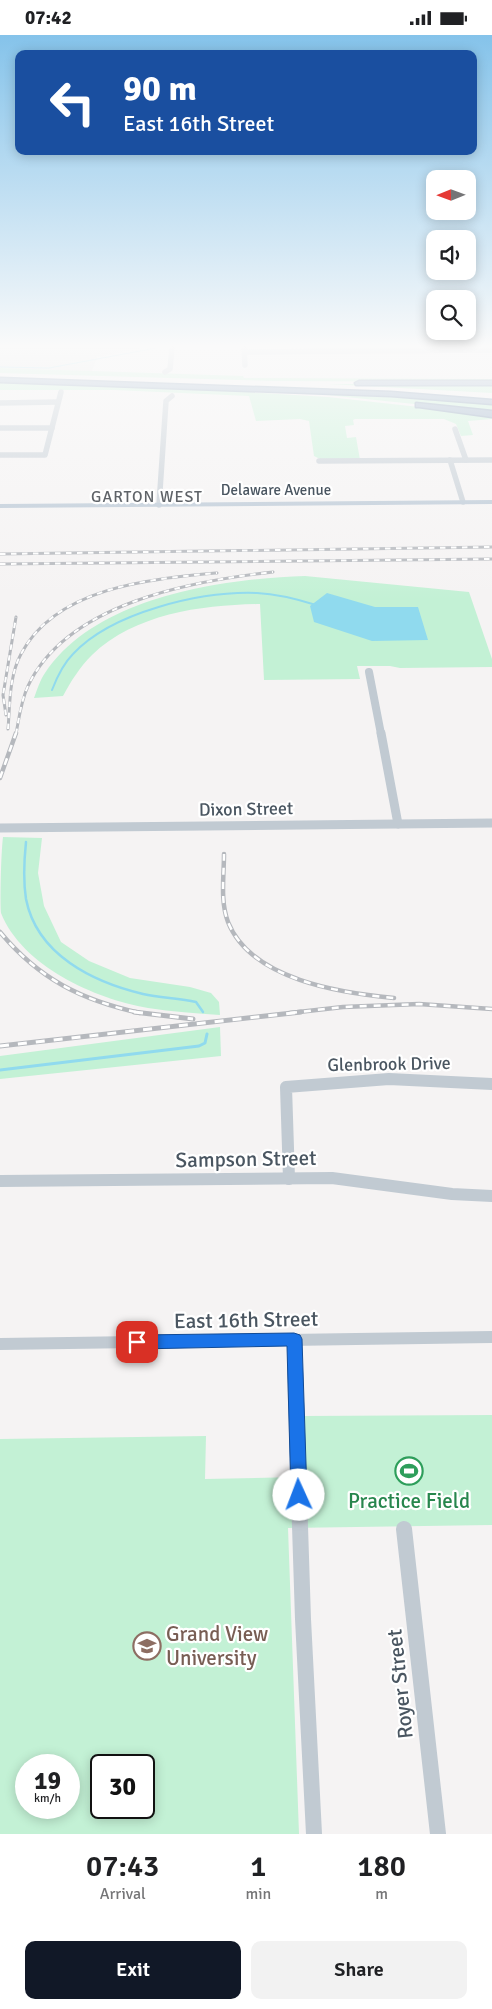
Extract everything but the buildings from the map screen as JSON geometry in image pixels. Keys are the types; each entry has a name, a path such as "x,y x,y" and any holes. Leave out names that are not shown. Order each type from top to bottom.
{"main road":[{"name":"Delaware Avenue","path":"0,506 492,502"}],"street":[{"path":"0,455 45,455 51,432"},
{"path":"159,505 164,432"},
{"path":"456,432 466,460"},
{"path":"450,460 463,502"},
{"path":"318,461 492,460"},
{"path":"369,672 398,824"},
{"name":"Dixon Street","path":"0,828 492,823"},
{"name":"Glenbrook Drive","path":"289,1179 286,1087 366,1079 414,1077 492,1084"},
{"name":"Sampson Street","path":"0,1181 359,1180 431,1193 492,1196"},
{"name":"East 16th Street","path":"0,1344 492,1337"},
{"path":"294,1339 303,1619 314,1834"},
{"name":"Royer Street","path":"404,1529 438,1834"}],"green space":[{"path":"311,432 346,432 347,438 356,437 360,460 320,459 314,456"},
{"path":"459,432 472,432 473,435 461,436"},
{"path":"305,576 469,592 492,659 492,667 400,668 390,666 357,666 360,679 264,680 260,604 216,606 171,614 129,629 92,655 76,674 63,696 34,698 45,673 67,647 95,626 127,610 162,597 199,588 236,582"},
{"path":"3,837 42,838 38,873 44,906 61,942 89,961 130,978 190,987 211,993 219,1002 220,1015 166,1011 127,1004 84,988 62,977 43,964 25,949 11,932 1,913"},
{"path":"220,1027 221,1056 0,1079 0,1056"},
{"name":"Grand View University","path":"492,1415 492,1525 288,1528 299,1834 0,1834 0,1439 206,1436 205,1479 298,1477 303,1416"}],"water":[{"path":"327,593 375,607 418,607 428,640 372,641 314,622 310,606"}],"waterway":[{"path":"52,690 66,662 90,639 110,626 159,607 184,600 235,593 272,594 316,605"},
{"path":"26,842 24,871 26,899 32,919 42,936 55,951 70,963 105,982 143,994 196,1002 203,1012"},
{"path":"0,1070 199,1046 205,1043 207,1034"}],"railway":[{"path":"0,554 492,547"},
{"path":"0,564 492,559"},
{"path":"16,734 28,686 46,658 71,634 101,616 135,601 170,590 206,582 273,572"},
{"path":"8,729 11,691 17,663 21,654 37,632 57,614 81,601 107,591 163,579 217,573"},
{"path":"6,715 3,695 16,617"},
{"path":"0,778 16,733"},
{"path":"224,854 223,897 228,922 240,942 256,958 300,980 324,987 394,998"},
{"path":"0,932 30,963 62,985 99,1001 138,1012"},
{"path":"290,1013 343,1007 419,1004 492,1009"},
{"path":"138,1012 193,1019"},
{"path":"0,1046 301,1012"}],"place":[{"name":"Practice Field","path":"409,1471"},
{"name":"Grand View University","path":"147,1646"}],"district":[{"name":"GARTON WEST","path":"147,497"}],"route":[{"path":"137,1342 294,1339 299,1495"}]}
